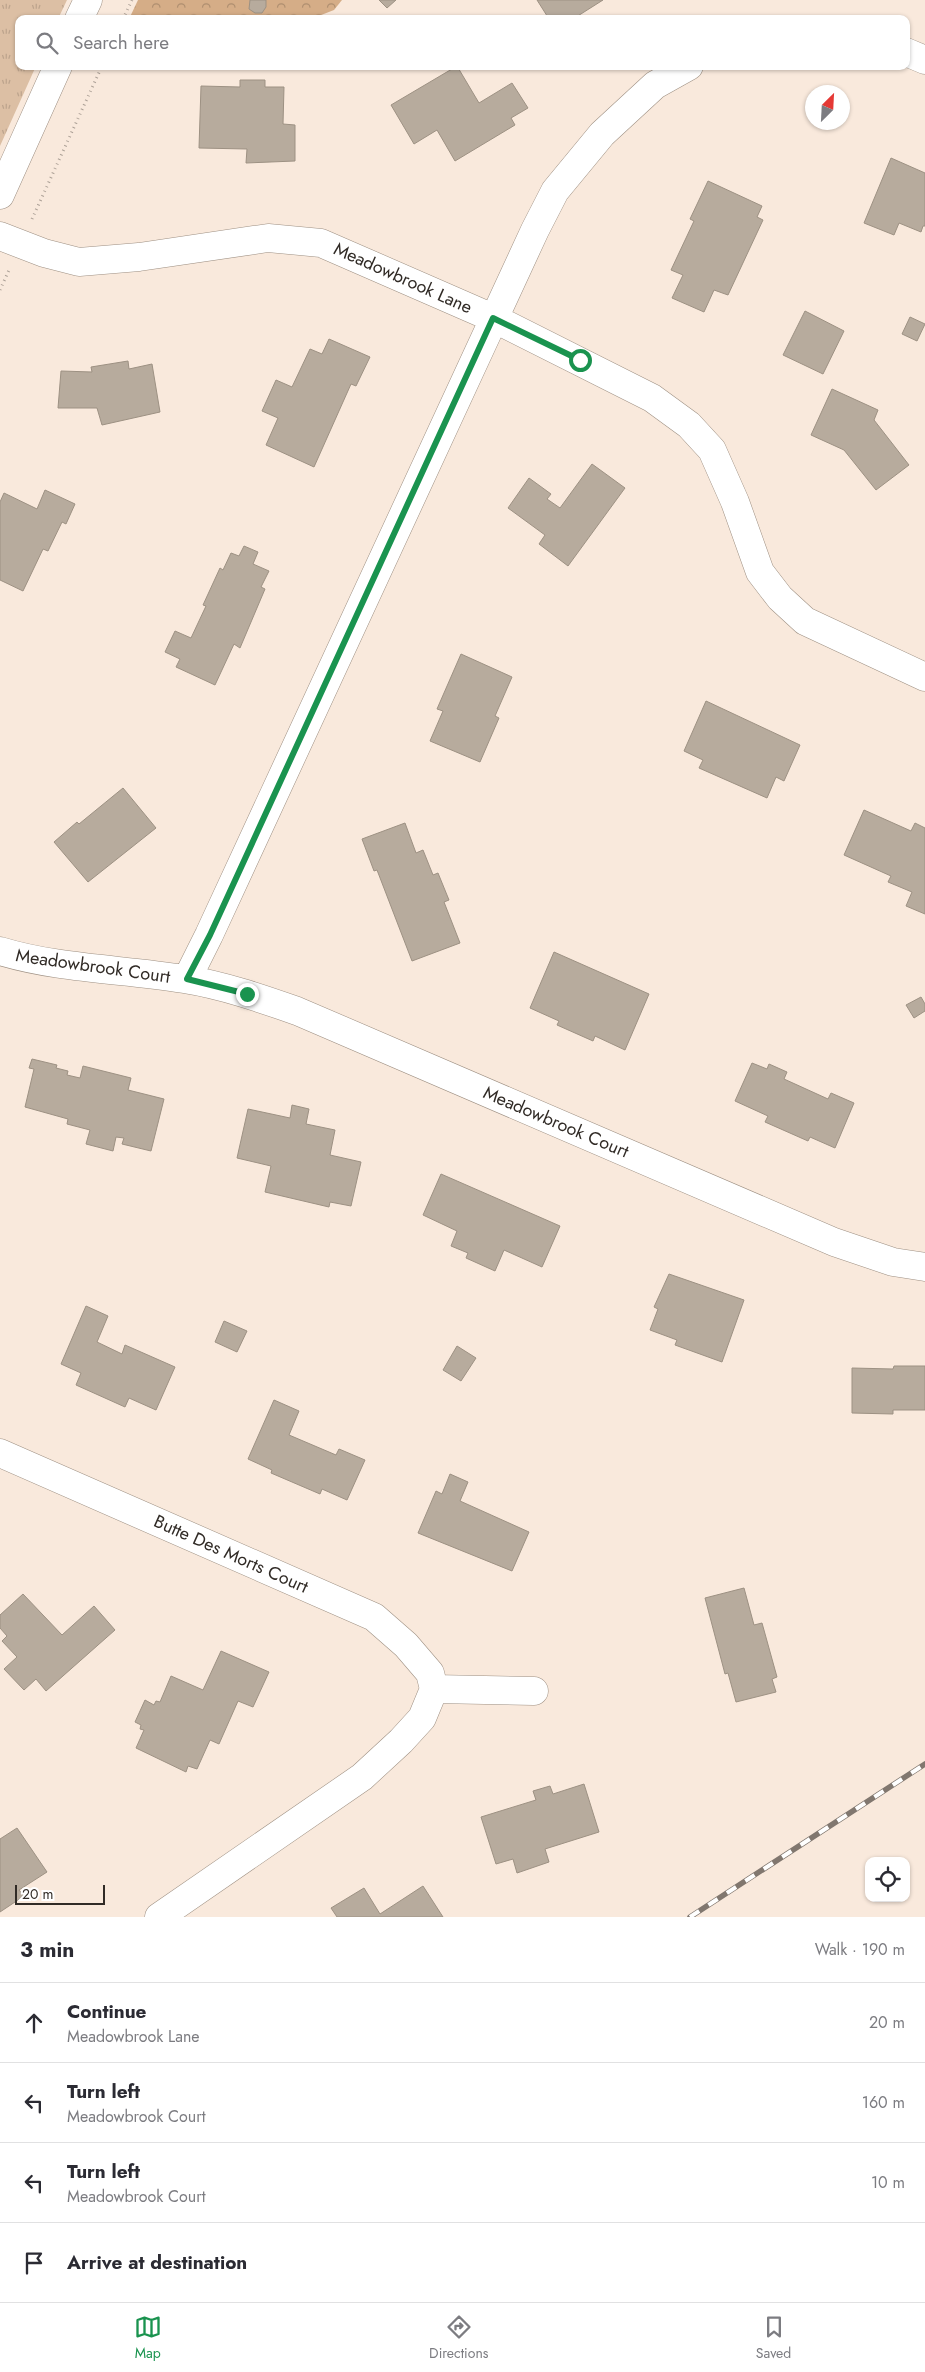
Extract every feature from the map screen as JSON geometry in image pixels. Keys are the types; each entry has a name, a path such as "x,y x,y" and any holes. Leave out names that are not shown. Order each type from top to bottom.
{"street":[{"path":"81,15 88,0"},
{"path":"910,54 925,60"},
{"path":"0,195 56,70"},
{"name":"Meadowbrook Court","path":"187,979 210,935 534,230 556,191 602,134 655,85 682,70"},
{"name":"Meadowbrook Lane","path":"10,240 65,260 79,262 139,257 268,238 321,242 493,318 652,398 688,426 712,450 735,502 760,572 780,598 805,620 925,676"},
{"name":"Meadowbrook Court","path":"0,951 29,960 187,979 247,994 297,1011 834,1242 893,1262 925,1267"},
{"name":"Butte Des Morts Court","path":"0,1453 374,1617 406,1645 430,1673 434,1689"},
{"path":"159,1917 362,1777 401,1741 422,1718 434,1689 534,1691"}],"path":[{"path":"125,15 132,0"},
{"path":"0,290 10,240 100,70"}],"green space":[{"path":"0,0 67,0 60,15 15,15 15,70 34,70 0,146"},
{"path":"138,0 342,0 334,10 321,15 131,15"}],"building":[{"path":"250,0 266,0 266,7 262,13 255,13 249,9"},
{"path":"379,0 396,0 387,8"},
{"path":"537,0 603,0 579,15 546,15"},
{"path":"450,70 459,70 479,103 512,83 528,108 511,118 515,125 455,161 437,130 414,144 391,105"},
{"path":"240,80 265,80 265,87 284,87 283,124 295,125 295,161 246,163 247,149 199,148 201,86 240,87"},
{"path":"891,158 925,173 925,226 923,226 921,232 899,223 894,235 864,223"},
{"path":"708,181 762,206 757,217 763,220 728,295 714,290 704,312 672,298 683,275 671,270 694,221 690,219"},
{"path":"805,311 844,331 823,374 783,355"},
{"path":"910,317 925,324 917,341 902,334"},
{"path":"329,339 370,357 356,386 351,384 314,467 266,445 278,418 262,411 276,380 292,387 310,349 322,354"},
{"path":"128,361 129,369 152,364 160,412 102,425 97,408 58,408 61,371 92,372 91,367"},
{"path":"832,389 878,410 874,420 909,465 876,490 844,450 811,435"},
{"path":"592,464 625,488 568,566 539,544 545,535 508,508 529,478 551,494 547,499 560,508"},
{"path":"45,490 75,504 66,524 62,522 48,551 43,549 23,591 0,580 0,502 4,493 37,509"},
{"path":"244,546 258,552 253,564 269,571 261,587 265,589 240,648 234,644 215,685 176,667 180,659 165,652 175,631 191,638 206,606 203,605 220,568 223,570 231,553 239,556"},
{"path":"461,654 512,677 495,716 499,718 480,762 430,741 443,711 437,709"},
{"path":"706,701 800,745 784,781 776,777 767,798 699,768 703,760 684,751"},
{"path":"123,788 156,828 88,882 54,842 77,822 79,824"},
{"path":"864,810 911,831 915,823 925,828 925,914 906,906 912,892 888,882 891,876 844,855"},
{"path":"405,823 416,853 423,850 433,875 438,873 449,900 444,902 460,943 412,961 377,870 374,871 362,839"},
{"path":"554,952 649,994 625,1050 595,1036 593,1041 557,1025 559,1021 530,1008"},
{"path":"921,997 925,1004 925,1011 914,1018 906,1005"},
{"path":"32,1059 57,1065 56,1068 68,1071 67,1075 80,1078 83,1066 131,1078 128,1090 164,1099 151,1151 122,1144 124,1138 116,1137 113,1151 86,1144 90,1130 67,1124 68,1119 25,1107 34,1069 29,1068"},
{"path":"752,1063 767,1069 769,1064 787,1072 784,1079 828,1099 831,1093 854,1103 835,1148 810,1137 808,1141 765,1122 768,1116 735,1101"},
{"path":"292,1105 309,1109 306,1124 335,1130 330,1155 361,1162 351,1206 330,1202 329,1207 265,1192 271,1166 237,1158 248,1109 290,1118"},
{"path":"441,1174 560,1226 542,1267 504,1250 495,1271 466,1258 468,1253 451,1246 457,1231 423,1215"},
{"path":"669,1274 744,1300 722,1362 675,1345 677,1340 650,1330 658,1309 654,1307"},
{"path":"86,1306 108,1316 97,1342 122,1354 125,1345 175,1367 156,1410 129,1398 125,1407 76,1385 81,1373 61,1364"},
{"path":"224,1321 247,1331 237,1352 215,1342"},
{"path":"457,1346 476,1358 461,1381 443,1370"},
{"path":"894,1366 925,1366 925,1410 893,1410 893,1414 852,1413 852,1368 893,1369"},
{"path":"274,1400 299,1411 289,1435 336,1455 339,1449 365,1460 347,1500 322,1489 320,1494 271,1473 272,1470 248,1459"},
{"path":"450,1474 468,1482 460,1501 529,1532 512,1571 418,1533 436,1491 442,1494"},
{"path":"744,1588 754,1625 762,1623 777,1677 772,1679 776,1692 736,1702 728,1673 725,1674 705,1598"},
{"path":"23,1594 62,1635 94,1606 115,1630 46,1691 36,1679 24,1690 4,1669 17,1657 2,1641 7,1636 0,1628 0,1615"},
{"path":"221,1651 269,1672 253,1707 238,1701 219,1744 210,1740 197,1769 188,1766 186,1772 136,1748 144,1730 140,1729 141,1725 135,1722 145,1700 154,1705 156,1701 160,1702 171,1676 203,1690"},
{"path":"584,1784 599,1832 545,1849 549,1862 517,1873 513,1859 496,1864 481,1817 536,1800 533,1791 550,1786 553,1794"},
{"path":"17,1828 47,1872 19,1890 24,1896 0,1912 0,1839"},
{"path":"423,1886 443,1917 337,1917 331,1908 364,1888 380,1914"}],"railway":[{"path":"690,1917 925,1764"}],"route":[{"path":"247,994 187,979 210,935 493,318 580,360"}]}
